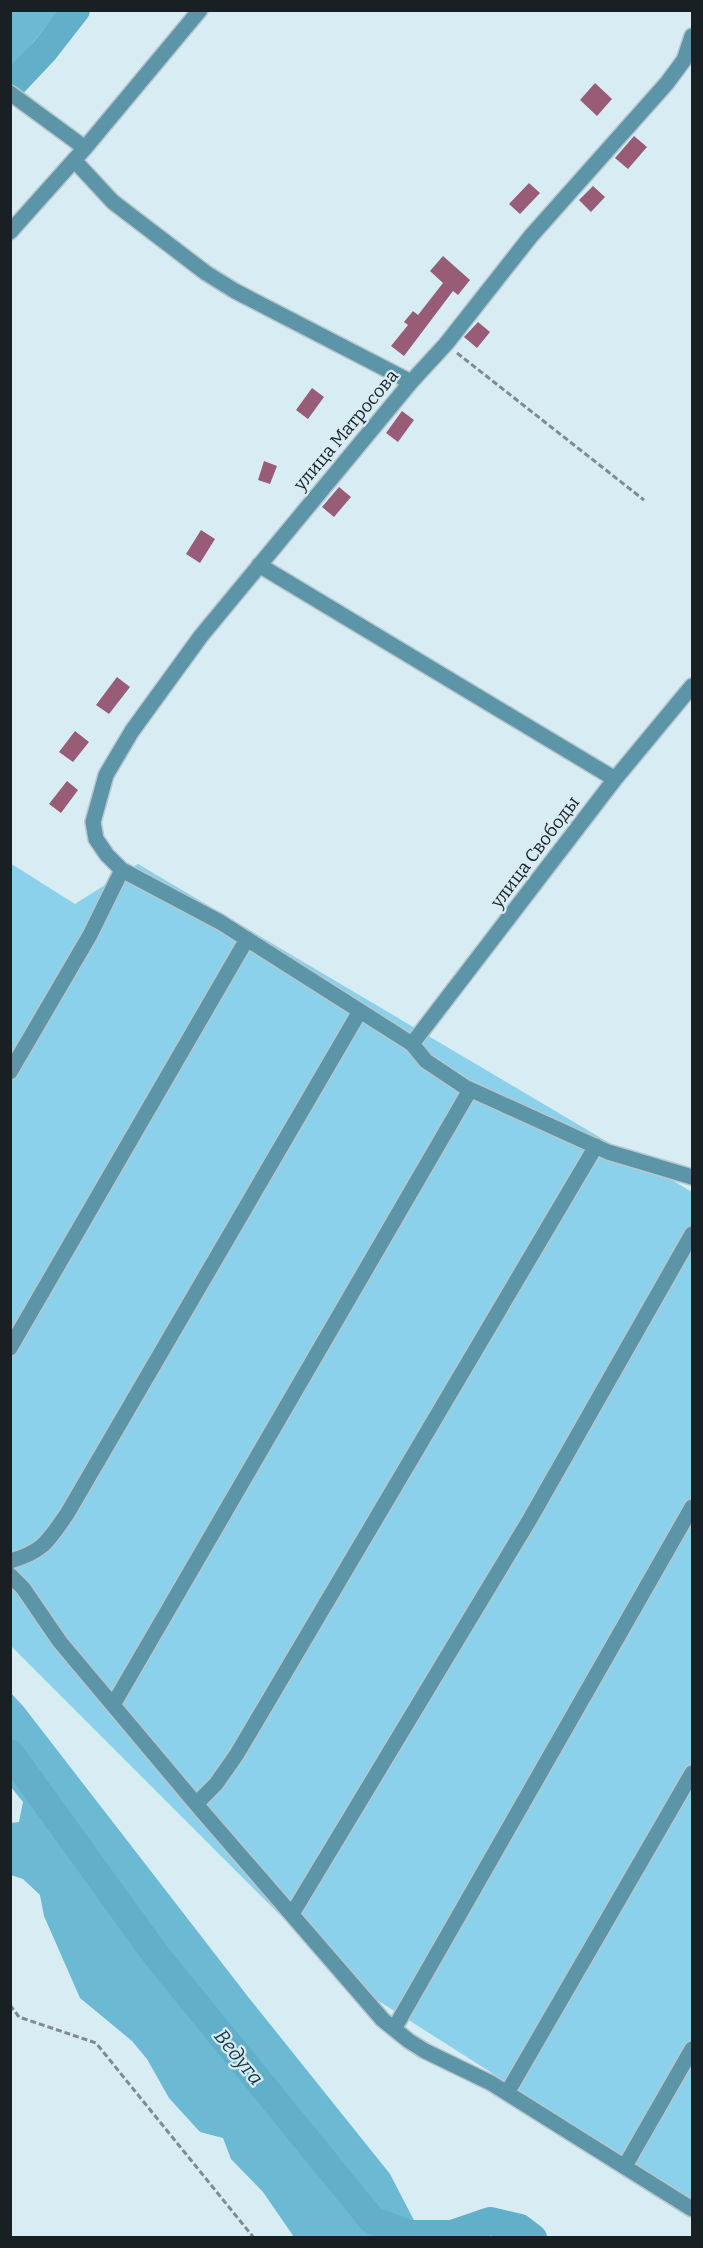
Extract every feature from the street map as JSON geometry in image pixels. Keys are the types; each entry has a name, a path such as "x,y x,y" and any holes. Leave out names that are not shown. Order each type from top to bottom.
{"street":[{"path":"10,232 85,148 200,10"},
{"name":"улица Матросова","path":"693,36 684,60 667,83 531,236 446,344 411,382 194,646 132,731 106,775 93,822 96,839 106,855 122,870 248,939 412,1044 426,1061 470,1089 609,1152 693,1177"},
{"path":"10,93 85,148"},
{"path":"74,160 113,201 206,273 235,291 411,382"},
{"path":"259,565 615,778"},
{"name":"улица Свободы","path":"412,1044 615,778 693,686"},
{"path":"10,1072 90,935 122,870"},
{"path":"10,1348 248,939"},
{"path":"10,1561 29,1556 45,1545 67,1514 360,1011"},
{"path":"113,1705 470,1089"},
{"path":"196,1804 216,1784 237,1754 596,1146"},
{"path":"292,1914 530,1519 693,1234"},
{"path":"394,2029 693,1508"},
{"path":"10,1575 23,1588 60,1642 196,1804 384,2020 425,2051 491,2082 693,2209"},
{"path":"507,2093 693,1773"},
{"path":"625,2166 693,2049"}],"path":[{"path":"446,344 644,500"},
{"path":"10,2005 19,2017 96,2043 254,2238"}],"shaded area":[{"path":"11,10 58,11 18,61 11,65"},
{"path":"10,863 75,904 138,864 692,1192 692,2200 344,1979 11,1646"},
{"path":"10,1692 390,2174 419,2230 427,2237 294,2237 263,2192 231,2159 223,2138 200,2132 169,2098 147,2059 132,2041 80,1998 44,1916 40,1895 23,1879 11,1875 11,1823 19,1822 23,1802 11,1787"}],"building":[{"path":"595,83 612,99 597,116 580,100"},
{"path":"634,136 647,147 628,169 615,158"},
{"path":"529,183 540,193 520,214 509,204"},
{"path":"593,186 605,197 591,212 579,200"},
{"path":"443,256 470,280 458,295 453,291 404,356 391,346 408,325 404,322 413,311 418,315 443,283 430,271"},
{"path":"478,322 490,332 477,348 464,337"},
{"path":"312,388 324,397 308,419 296,410"},
{"path":"402,411 414,420 398,442 386,433"},
{"path":"264,461 277,466 270,484 258,480"},
{"path":"339,487 351,497 334,517 322,507"},
{"path":"201,530 215,539 200,563 186,554"},
{"path":"117,677 130,687 109,714 96,705"},
{"path":"75,731 89,742 73,762 59,752"},
{"path":"67,781 78,790 61,813 49,804"}],"waterway":[{"name":"Ведуга","path":"10,87 44,51 76,10"},
{"name":"Ведуга","path":"10,1753 156,1955 372,2220 409,2234 452,2234 490,2221 520,2228 533,2238"}]}
